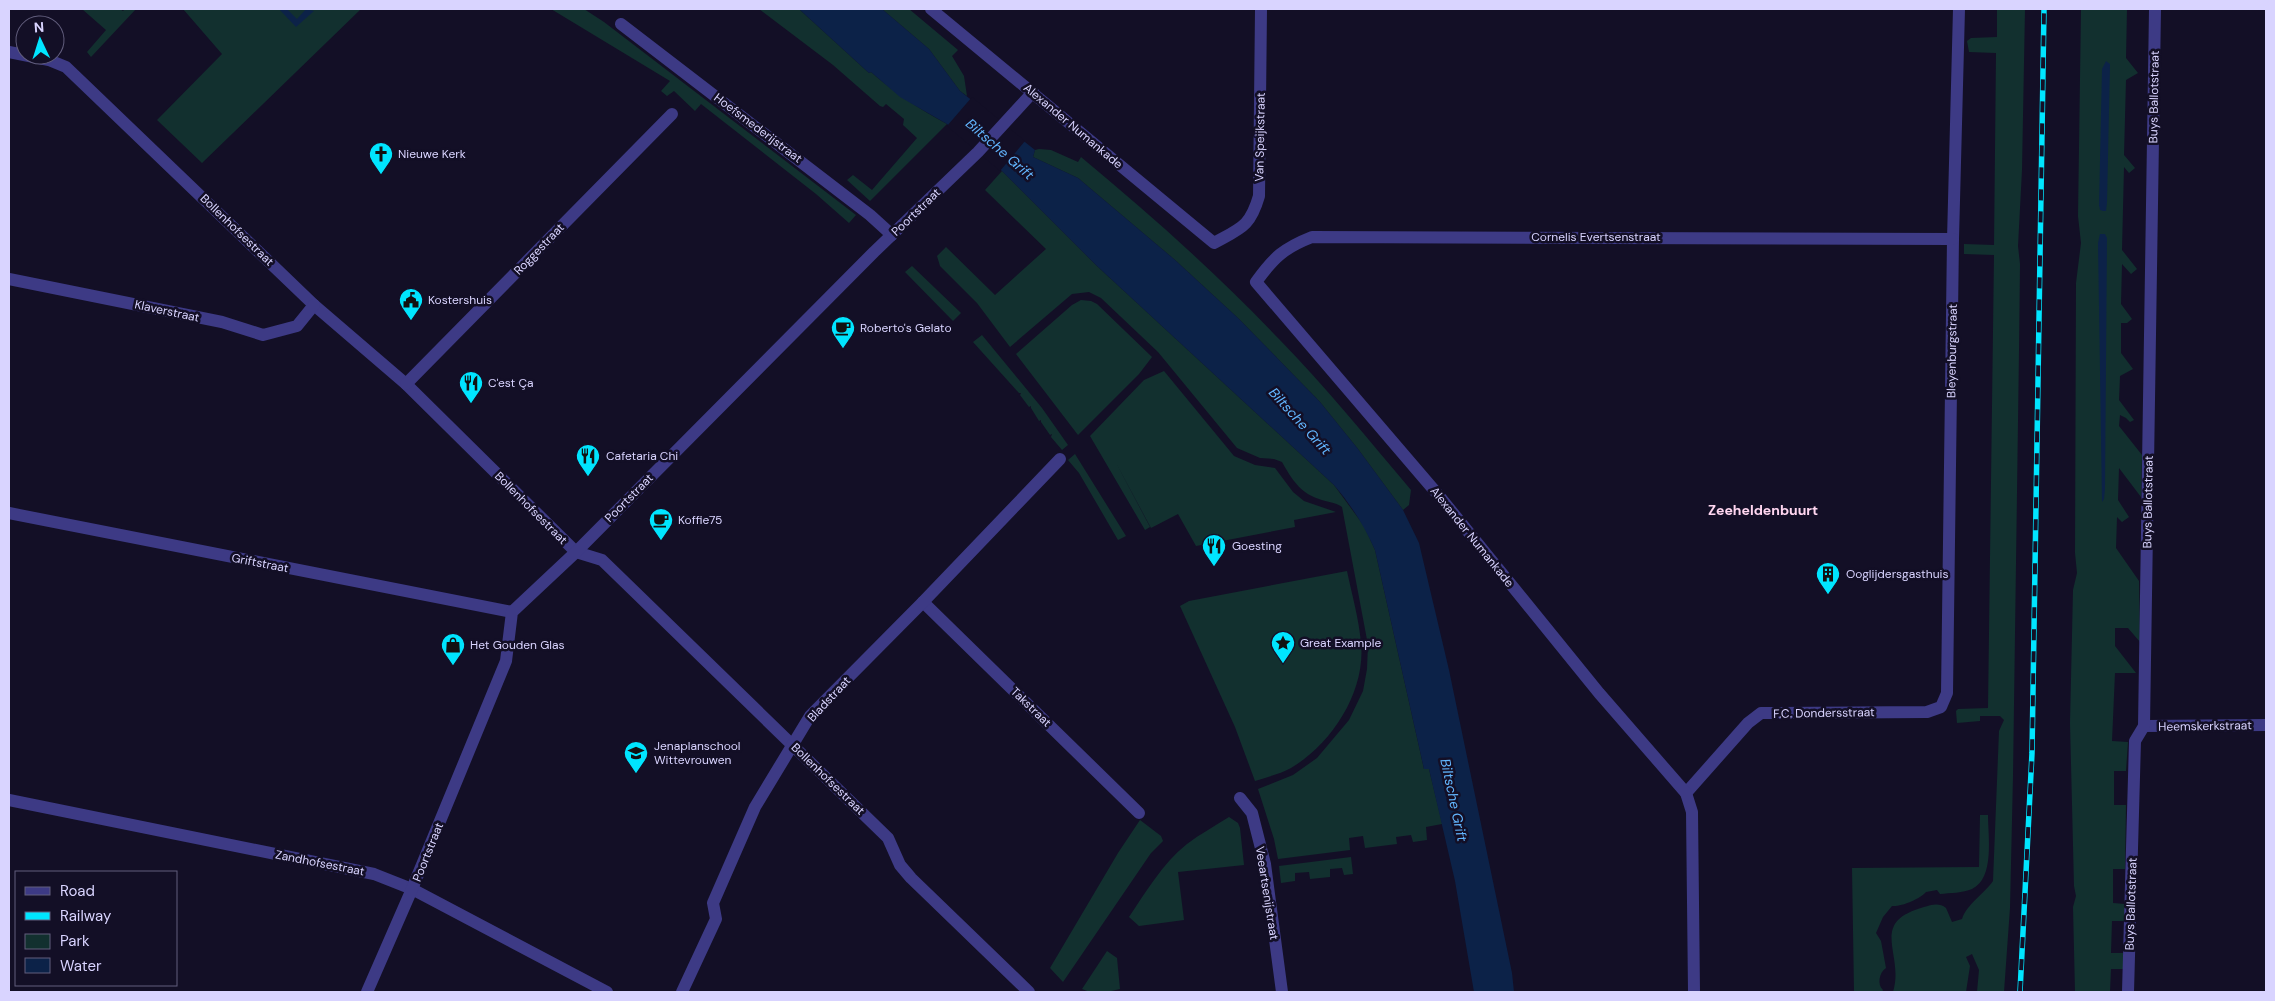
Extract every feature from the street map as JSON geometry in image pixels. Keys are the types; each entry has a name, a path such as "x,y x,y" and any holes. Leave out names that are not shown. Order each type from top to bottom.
{"street":[{"name":"Alexander Numankade","path":"931,9 1214,243"},
{"name":"Van Speijkstraat","path":"1214,243 1240,229 1247,222 1253,215 1259,196 1262,9"},
{"name":"Bleyenburgstraat","path":"1947,693 1958,9"},
{"name":"Buys Ballotstraat","path":"2128,992 2134,741 2144,726 2155,9"},
{"name":"Hoefsmederijstraat","path":"621,24 863,209 892,235"},
{"name":"Bollenhofsestraat","path":"9,52 49,60 66,67 314,305 406,384 576,552 602,560 888,838 900,865 911,878 1029,992"},
{"name":"Poortstraat","path":"367,992 412,889 506,661 512,612 576,552 892,235 978,152 1033,92"},
{"name":"Roggestraat","path":"406,384 672,114"},
{"name":"Cornelis Evertsenstraat","path":"1256,282 1270,263 1290,245 1312,237 1953,238"},
{"name":"Klaverstraat","path":"9,279 222,322 263,335 297,326 314,305"},
{"name":"Alexander Numankade","path":"1256,282 1440,497 1599,693 1686,793"},
{"name":"Bladstraat","path":"682,992 716,919 713,903 755,807 810,716 923,602 1060,459"},
{"name":"Griftstraat","path":"9,513 512,612"},
{"name":"Takstraat","path":"923,602 1139,812"},
{"name":"F.C. Dondersstraat","path":"1686,793 1748,722 1761,713 1927,712 1941,707 1947,693"},
{"name":"Heemskerkstraat","path":"2144,726 2266,725"},
{"path":"1686,793 1692,812 1694,992"},
{"name":"Veeartsenijstraat","path":"1240,798 1252,813 1265,864 1282,992"},
{"name":"Zandhofsestraat","path":"9,800 374,874 412,889 607,992"}],"green space":[{"path":"82,9 120,9 123,11 125,9 136,9 91,57 87,52 106,30"},
{"path":"183,9 361,9 202,163 157,120 222,54"},
{"path":"551,9 584,9 604,22 856,215 849,223 816,194 701,104 695,111 674,91 667,96 661,91 670,81"},
{"path":"759,9 799,9 869,73 871,72 908,100 947,124 870,201 847,180 853,175 872,190 917,138 903,125 904,119 886,104 883,107 880,106 833,65"},
{"path":"882,9 909,9 958,50 952,56 964,76 967,96 960,91 929,49"},
{"path":"1997,9 2025,9 2022,170 2018,246 2020,264 2013,776 2010,908 2004,992 1977,992 1979,970 1972,954 1966,957 1970,966 1966,992 1893,992 1895,965 1892,931 1897,922 1907,914 1935,904 1946,908 1952,922 1962,919 1972,904 1993,881 1999,731 2004,720 2000,716 1980,716 1980,721 1957,723 1956,711 1958,709 1988,708 1994,255 1964,254 1964,244 1994,245 1996,53 1969,52 1967,41 1971,38 1997,37"},
{"path":"2081,9 2127,9 2126,58 2138,73 2126,80 2124,155 2135,168 2129,173 2124,167 2122,250 2137,269 2131,274 2122,264 2121,304 2132,319 2127,323 2121,323 2121,353 2133,369 2120,376 2119,400 2134,420 2130,422 2120,415 2119,426 2142,455 2141,497 2119,468 2118,500 2129,517 2122,522 2117,517 2116,548 2139,581 2140,642 2128,628 2115,628 2115,646 2136,673 2115,673 2112,741 2128,742 2126,771 2114,771 2114,805 2126,805 2125,869 2113,869 2113,903 2125,904 2124,921 2112,921 2111,953 2123,953 2123,969 2111,969 2110,992 2075,992 2073,907 2076,896 2074,886 2070,723 2073,590 2077,573 2075,553 2076,283 2081,243 2078,216"},
{"path":"1035,150 1051,150 1078,162 1081,157 1158,222 1232,291 1313,376 1411,490 1409,505 1403,510 1320,402 1239,319 1175,260 1078,178 1033,157"},
{"path":"1002,171 1097,266 1334,485 1364,526 1375,550 1424,769 1429,769 1442,823 1426,827 1427,840 1413,842 1411,835 1396,837 1397,844 1365,848 1363,836 1349,838 1350,850 1278,859 1274,839 1258,789 1293,775 1317,758 1349,720 1363,691 1367,669 1368,645 1342,507 1306,493 1293,479 1282,462 1274,459 1260,458 1237,448 1158,352 1101,298 1089,292 1072,294 1010,347 977,303 940,266 937,256 946,247 995,295 1046,249 985,190"},
{"path":"912,266 961,313 953,321 905,272"},
{"path":"1081,300 1097,304 1152,357 1139,374 1078,435 1016,354 1072,305"},
{"path":"982,335 1042,408 1068,445 1062,450 1051,437 1052,434 1050,435 1041,420 1039,421 1031,406 1029,407 1020,395 1021,393 973,342"},
{"path":"1164,371 1234,456 1255,465 1275,468 1293,492 1304,501 1336,512 1294,520 1295,527 1196,546 1178,514 1151,528 1115,461 1150,527 1145,530 1090,436 1144,380"},
{"path":"1075,454 1126,536 1118,540 1079,473 1068,460"},
{"path":"1347,571 1361,643 1358,679 1352,697 1332,731 1306,758 1287,770 1255,781 1235,727 1180,606 1189,601"},
{"path":"1980,815 1988,815 1989,856 1984,876 1979,884 1972,889 1961,892 1940,894 1937,890 1926,892 1910,902 1892,906 1883,917 1876,933 1881,941 1886,968 1882,972 1880,979 1880,985 1883,990 1882,992 1854,992 1852,868 1979,867"},
{"path":"1229,817 1238,823 1240,828 1244,865 1178,872 1184,920 1139,926 1129,917 1155,879 1178,852 1197,837"},
{"path":"1140,820 1161,836 1163,841 1151,853 1063,982 1050,968 1118,853"},
{"path":"1351,857 1353,874 1344,875 1342,868 1330,869 1330,877 1310,879 1309,872 1295,873 1295,881 1281,883 1279,866"},
{"path":"1107,951 1117,958 1120,989 1096,992 1082,989"}],"water":[{"path":"279,9 287,9 297,19 306,9 314,11 296,27"},
{"name":"Biltsche Grift","path":"799,9 882,9 929,49 960,91 1035,150 1033,157 1078,178 1175,260 1239,319 1320,402 1403,510 1419,543 1449,670 1512,973 1514,992 1474,992 1455,881 1429,769 1424,769 1375,550 1362,524 1346,500 1334,485 1097,266 1002,171 947,124 900,97 871,72 869,73"},
{"path":"2106,61 2110,64 2107,203 2106,211 2103,211 2100,210 2099,205 2102,69"},
{"path":"2100,234 2105,234 2107,238 2105,489 2102,502 2098,243"}],"pier":[{"path":"972,97 1025,141 1000,171 947,126"}],"railway":[{"path":"2020,992 2032,753 2044,9"}],"place":[{"name":"Nieuwe Kerk","path":"381,175"},
{"name":"Kostershuis","path":"411,321"},
{"name":"Roberto's Gelato","path":"843,349"},
{"name":"C'est Ça","path":"471,404"},
{"name":"Cafetaria Chi","path":"588,477"},
{"name":"Koffie75","path":"661,541"},
{"name":"Goesting","path":"1214,567"},
{"name":"Ooglijdersgasthuis","path":"1828,595"},
{"name":"Great Example","path":"1283,664"},
{"name":"Het Gouden Glas","path":"453,666"},
{"name":"Jenaplanschool Wittevrouwen","path":"636,774"}],"district":[{"name":"Zeeheldenbuurt","path":"1763,510"}]}
